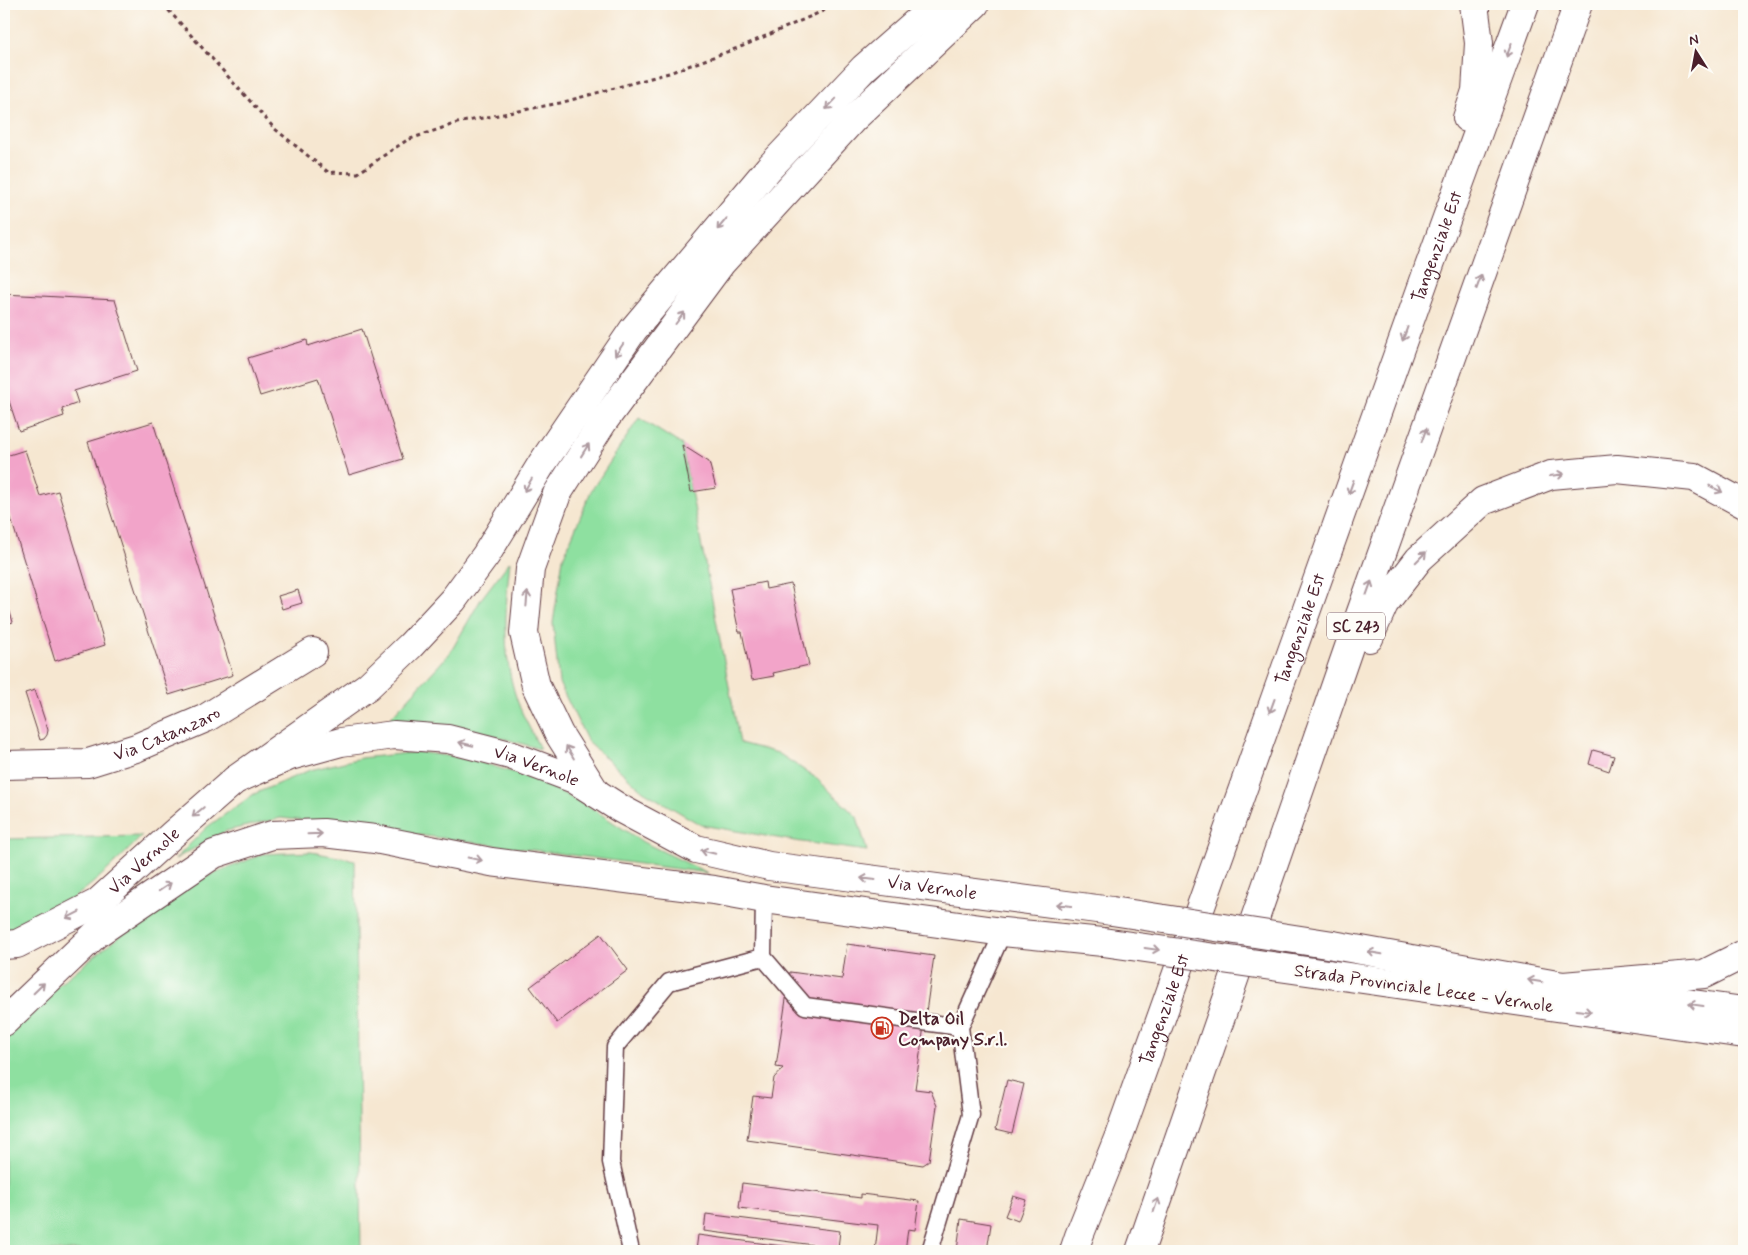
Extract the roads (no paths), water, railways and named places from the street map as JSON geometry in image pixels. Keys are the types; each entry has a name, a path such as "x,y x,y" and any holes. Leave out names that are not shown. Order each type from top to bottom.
{"main road":[{"path":"235,780 368,686 410,646 453,600 486,555 540,465 633,330 769,168 864,68 936,4"},
{"path":"596,793 559,734 536,686 524,633 530,568 557,494 603,422 722,262 853,119 975,4"},
{"path":"1429,267 1431,220 1476,91 1479,43 1474,4"},
{"name":"Tangenziale Est","path":"1074,1246 1119,1136 1429,267 1525,4"},
{"name":"SC 243","path":"1140,1251 1367,596 1578,4"},
{"path":"1210,1049 1236,1008 1372,629 1384,604 1419,559 1483,501 1551,475 1617,469 1694,477 1744,504"},
{"name":"Via Catanzaro","path":"4,766 88,763 136,748 206,718 313,652"},
{"name":"Via Vernole","path":"4,945 17,944 97,903 172,834 235,780 290,756 340,742 394,736 448,739 510,755 574,780 621,809 696,849 770,866 1112,911"},
{"name":"Via Vernole","path":"4,1022 96,934 214,854 272,835 323,833 375,839 491,862 714,890 764,899 1003,932 1104,942"},
{"name":"Strada Provinciale Lecce - Vernole","path":"1112,911 1333,945 1562,986 1744,1011"},
{"name":"Strada Provinciale Lecce - Vernole","path":"1104,942 1744,1034"},
{"path":"1562,986 1704,974 1744,954"}],"lane":[{"path":"898,38 908,11 917,4"},
{"path":"764,899 763,957 805,1006 960,1027"},
{"path":"930,1251 971,1115 960,1027 1003,932"},
{"path":"631,1251 611,1162 615,1047 668,982 763,957"}],"place":[{"name":"Delta Oil Company S.r.l.","path":"882,1028"}]}
